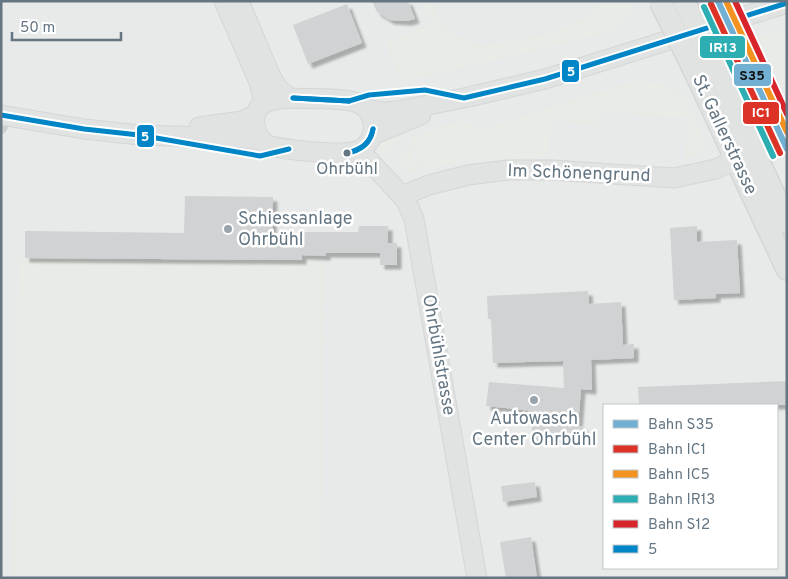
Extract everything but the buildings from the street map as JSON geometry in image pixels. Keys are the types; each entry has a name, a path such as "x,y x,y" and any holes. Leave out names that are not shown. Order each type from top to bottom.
{"main road":[{"path":"224,1 259,82 260,109 256,128 262,140 267,144 279,149 346,153 360,150 372,135 373,122 367,109"},
{"path":"239,1 272,77 278,87 289,98"},
{"name":"St. Gallerstrasse","path":"660,1 694,70 787,223"},
{"name":"St. Gallerstrasse","path":"684,1 714,63 745,155 787,269"},
{"path":"139,135 243,121 276,99 349,101 356,102 367,109 382,112 464,98 545,79 787,3"},
{"path":"372,135 464,98"},
{"path":"3,120 139,135 262,140"},
{"name":"Ohrbühlstrasse","path":"360,150 402,196 411,210 416,229 477,578"},
{"name":"Im Schönengrund","path":"402,196 436,183 509,170 552,170 674,178 716,169 745,155"}],"shaded area":[{"path":"1,1 787,1 787,578 1,578"},
{"path":"604,1 633,1 632,14 618,21 617,29 402,82 385,42 428,25 432,19 424,14 422,10 426,8 425,5 432,2 443,30 480,46 549,34 595,12"},
{"path":"787,28 787,49 783,65 785,77 781,86 765,51 751,39"},
{"path":"643,78 649,83 664,82 679,95 685,97 706,142 698,153 685,160 688,118 599,112 598,124 551,121 548,157 457,162 424,169 410,142 410,139 414,136 446,125 465,122 480,127 488,127"},
{"path":"398,130 396,142 384,155 380,149 381,140"},
{"path":"408,146 420,171 407,170 397,161"},
{"path":"302,255 323,256 322,578 12,578 19,258 302,260"}],"rail line":[{"name":"S35","path":"718,1 787,149"},
{"name":"IC5","path":"726,1 787,132"},
{"name":"S12","path":"735,1 787,114"},
{"name":"IC1","path":"711,4 780,153"},
{"name":"IR13","path":"704,7 773,156"}],"transit line":[{"name":"5","path":"349,101 369,95 425,90 464,98 545,79 787,3"},
{"name":"5","path":"293,98 349,101"},
{"name":"5","path":"293,98 349,101"},
{"name":"5","path":"1,115 84,129 139,135 260,156 289,149"},
{"name":"5","path":"347,153 357,150 364,145 370,139 373,129"},
{"name":"5","path":"347,153 364,146 368,142 373,129"}],"place":[{"name":"Ohrbühl","path":"347,153"},
{"name":"Schiessanlage Ohrbühl","path":"228,229"},
{"name":"Autowasch Center Ohrbühl","path":"534,400"}]}
